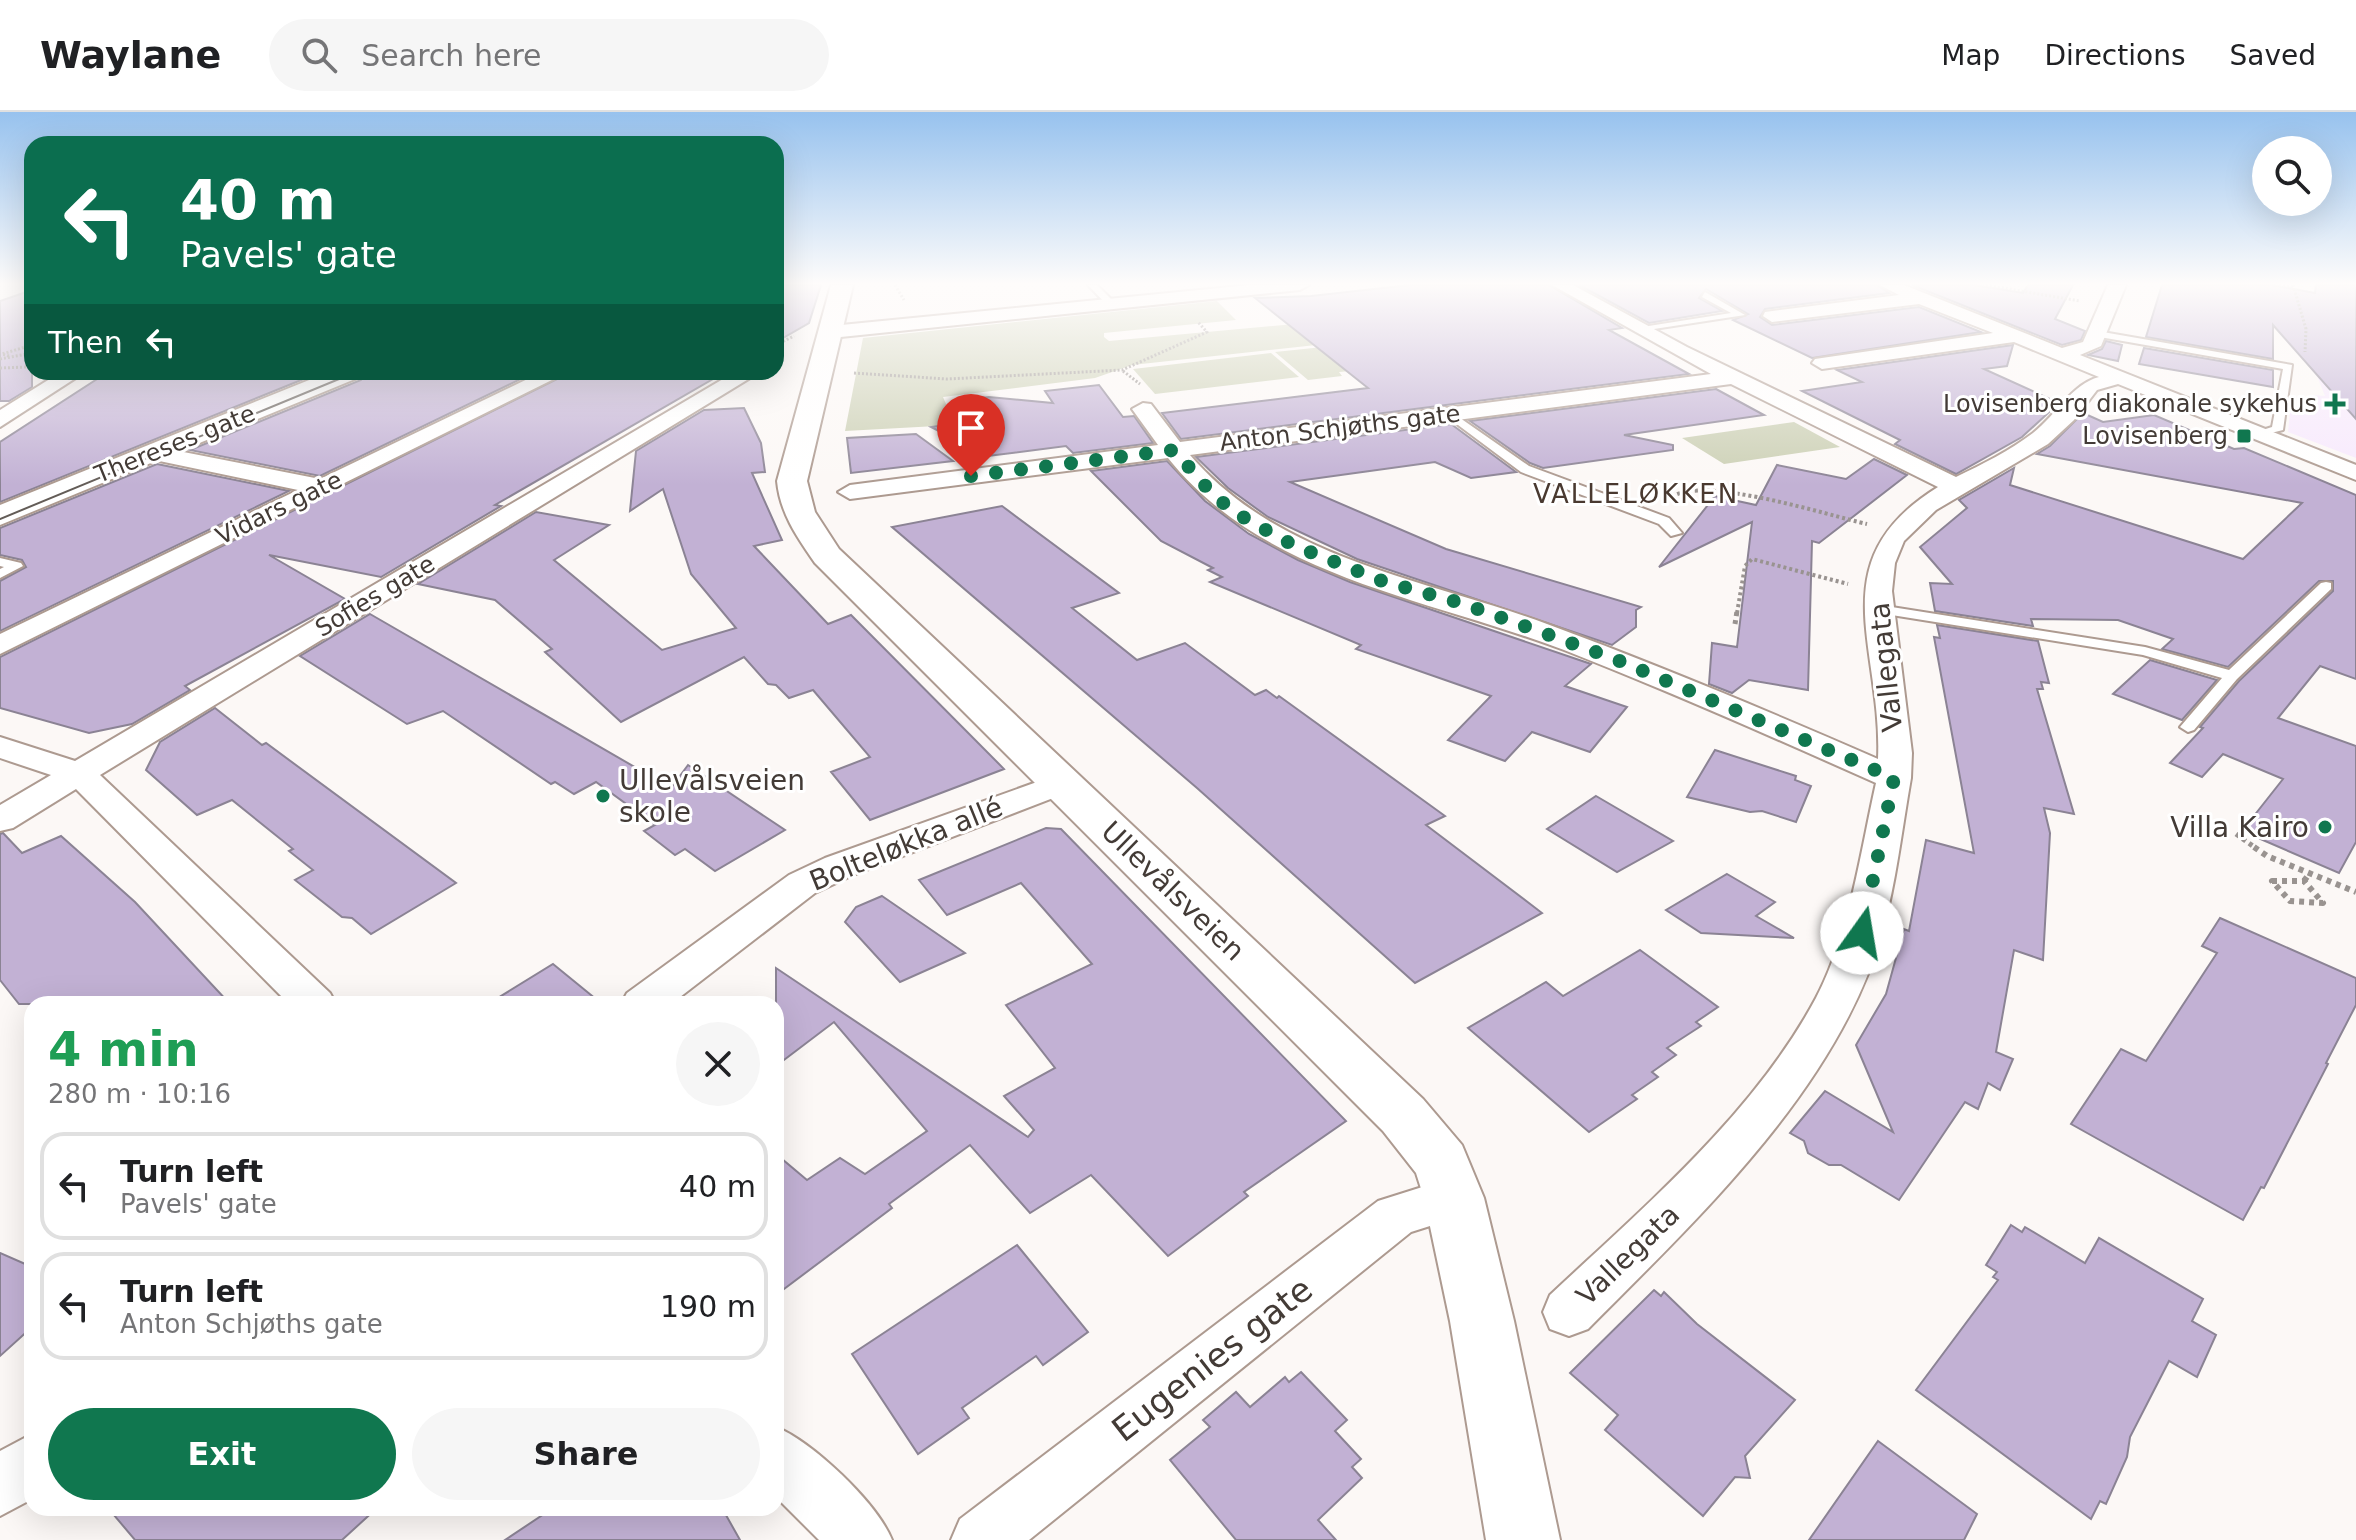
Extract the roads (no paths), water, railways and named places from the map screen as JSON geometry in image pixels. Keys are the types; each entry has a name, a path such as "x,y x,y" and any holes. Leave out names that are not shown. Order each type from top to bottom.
{"street":[{"name":"Ullevålsveien","path":"840,352 792,481 793,501 806,528 827,556 1403,1115 1441,1162 1454,1198 1482,1321 1523,1540"},
{"path":"1686,352 1953,485"},
{"path":"1822,363 1904,352"},
{"path":"2055,352 2356,473"},
{"path":"2061,354 2070,352"},
{"name":"Anton Schjøths gate","path":"850,492 1735,377"},
{"name":"Vallegata","path":"1569,1312 1705,1180 1785,1080 1835,1002 1862,933 1894,778 1895,753 1878,600 1878,569 1899,532 1917,511 1953,485 1988,471 2056,427 2072,413 2089,386 2121,377"},
{"path":"0,420 62,380"},
{"name":"Thereses gate","path":"0,516 331,380"},
{"name":"Vidars gate","path":"0,645 542,380"},
{"name":"Sofies gate","path":"0,820 737,380"},
{"path":"1143,409 1215,497 1246,519 1293,545 1382,581 1461,603 1636,668 1894,778"},
{"path":"153,453 322,487"},
{"path":"0,747 79,773 307,996"},
{"name":"Bolteløkka allé","path":"653,996 802,884 838,867 1062,783"},
{"name":"Eugenies gate","path":"981,1540 1395,1216 1454,1198"},
{"path":"784,1464 862,1540"},
{"path":"0,1487 24,1469"}],"lane":[{"path":"2199,352 2288,367 2277,430 2259,433"},
{"path":"1450,414 1525,469 1664,521 1676,533"},
{"path":"0,562 16,566 0,574"},
{"path":"2188,727 2232,676 2326,586"},
{"path":"1878,600 2145,651 2232,676"}],"tram line":[{"path":"0,519 337,380"}],"place":[{"name":"Lovisenberg diakonale sykehus","path":"2335,404"},
{"name":"Lovisenberg","path":"2244,436"},
{"name":"Ullevålsveien skole","path":"603,796"},
{"name":"Villa Kairo","path":"2325,827"}],"district":[{"name":"VALLELØKKEN","path":"1636,494"}]}
